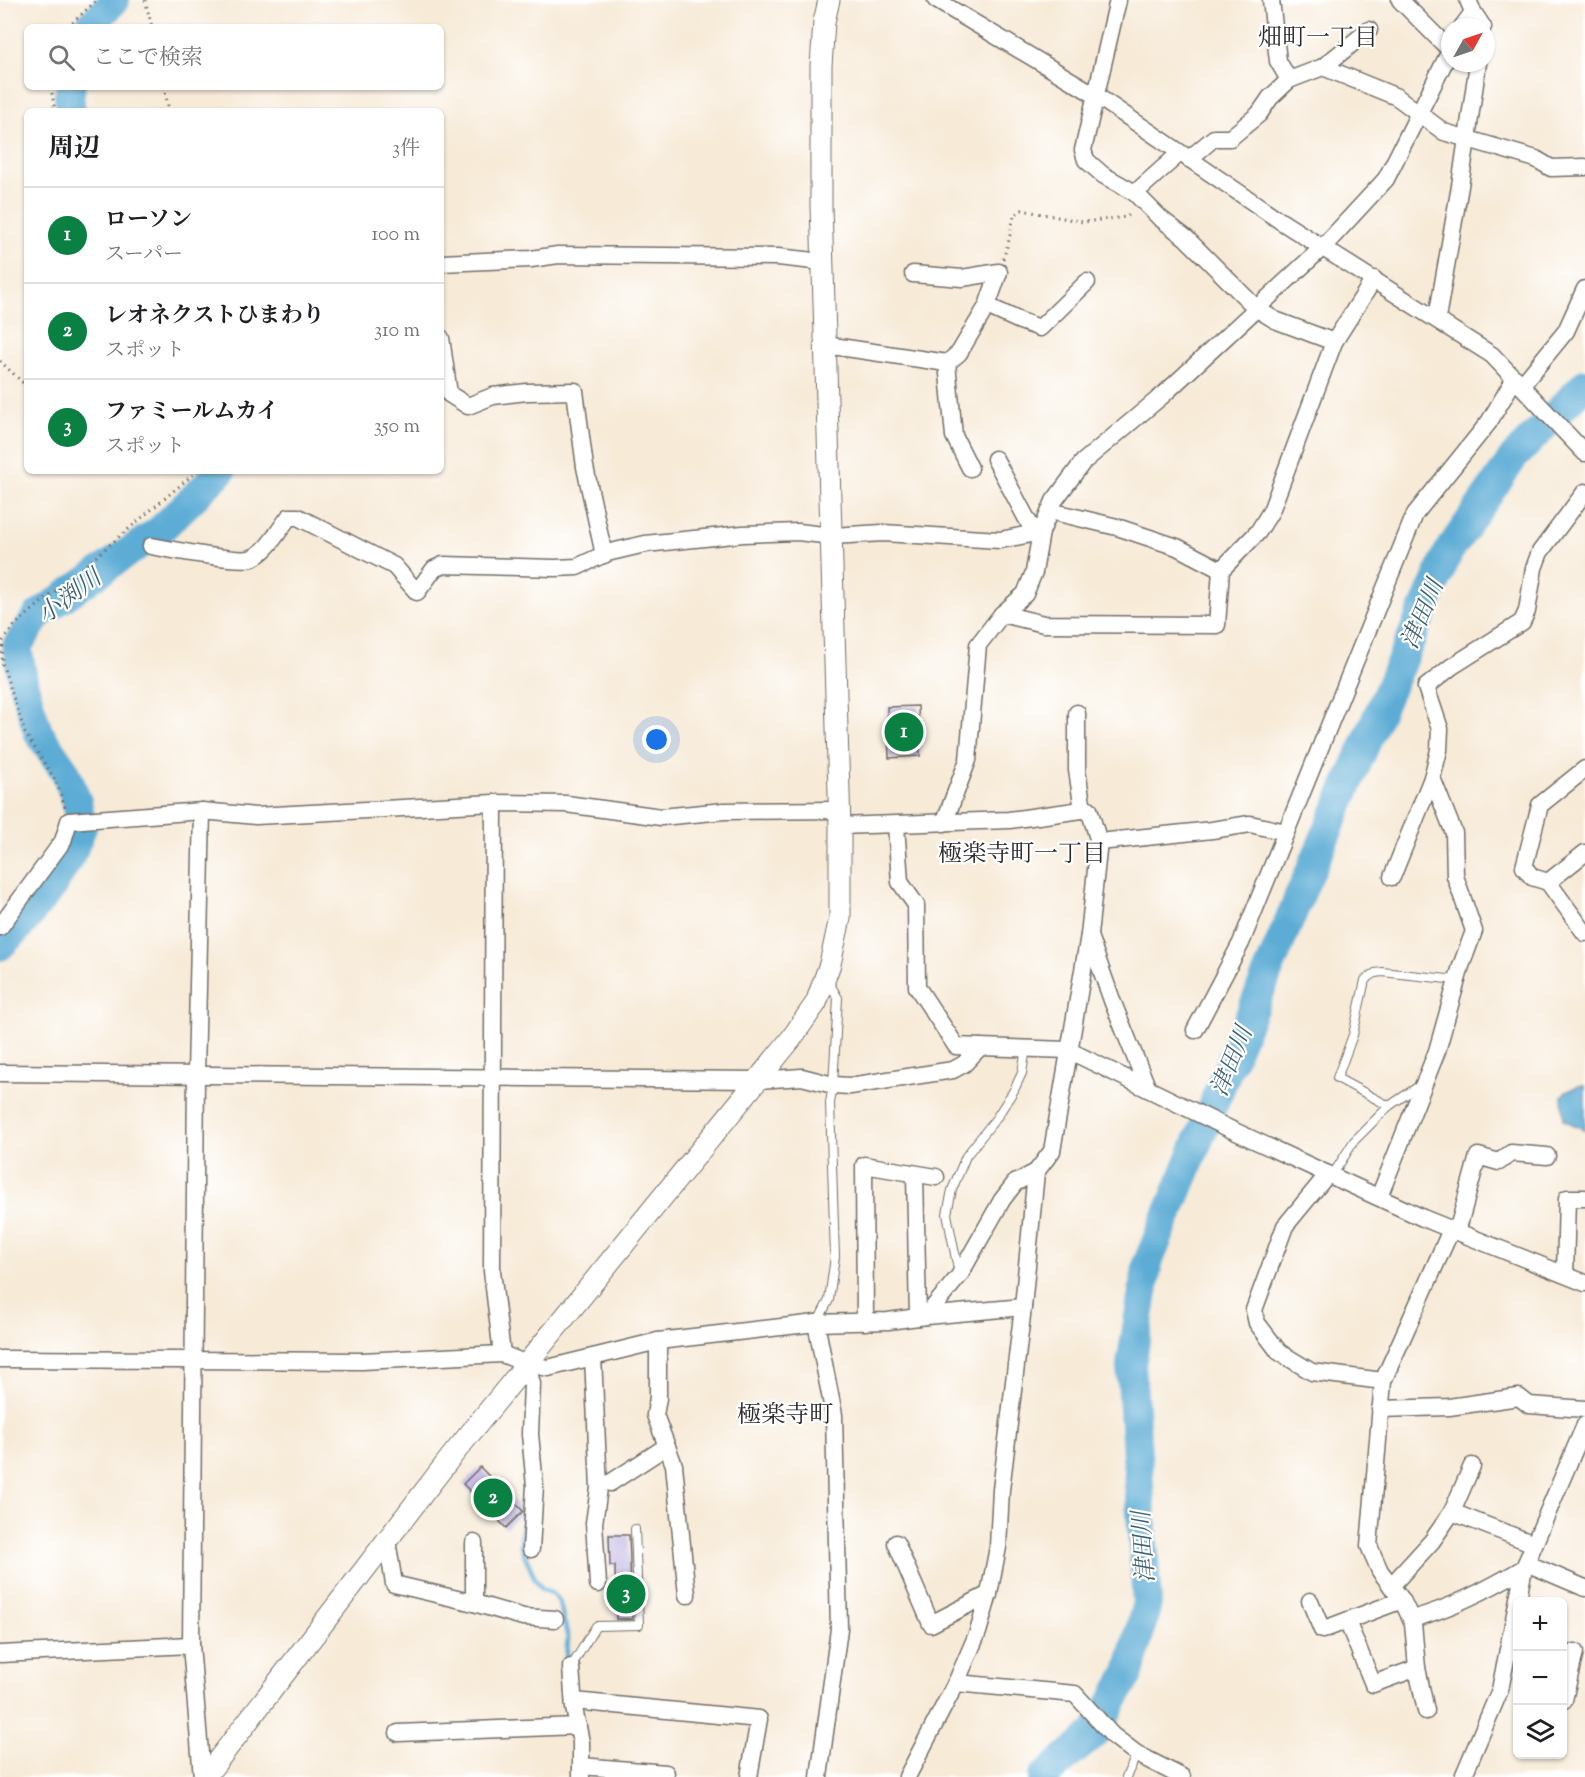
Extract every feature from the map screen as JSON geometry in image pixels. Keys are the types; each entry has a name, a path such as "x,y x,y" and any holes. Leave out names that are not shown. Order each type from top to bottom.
{"street":[{"path":"203,1777 451,1457 791,1039 816,1003 830,964 840,918 840,818 823,262 821,66 824,22 829,0"},
{"path":"936,0 1097,96 1282,222 1437,318 1492,355 1585,451"},
{"path":"1118,0 1083,150 1086,160 1103,175 1140,199 1186,238 1257,309 1275,320 1335,342"},
{"path":"1271,0 1278,61 1289,80"},
{"path":"1400,0 1441,42"},
{"path":"1140,199 1185,156 1214,138 1230,138 1259,114 1270,98 1289,80 1323,67 1369,30"},
{"path":"1323,67 1396,97 1420,112 1444,132 1536,159 1551,168 1585,167"},
{"path":"944,823 968,760 978,645 1002,615 1025,594 1034,572 1041,532 1054,501 1083,462 1163,395 1257,309 1323,247 1386,179 1441,69"},
{"path":"1437,318 1477,72"},
{"path":"444,263 531,259 558,255 778,257 823,262"},
{"path":"826,345 947,363 959,354 987,306 999,272 962,278 913,274"},
{"path":"1002,615 1044,624 1217,625 1221,570 1258,532 1271,511 1335,342 1374,279"},
{"path":"987,306 1040,328 1067,309 1087,282"},
{"path":"1195,1030 1241,943 1415,514 1566,331 1585,289"},
{"path":"444,359 449,394 468,406 493,396 527,392 576,391 585,467 604,555"},
{"path":"947,363 950,437 970,468"},
{"path":"995,459 1030,525 1041,532"},
{"path":"1392,877 1432,778 1439,750 1440,729 1426,687 1451,667 1522,622 1527,611 1534,568 1540,552 1585,492"},
{"path":"1050,511 1117,527 1177,547 1221,570"},
{"path":"151,546 222,558 249,560 262,552 289,517 298,517 394,566 417,592 434,569 443,565 577,567 604,555 645,544 712,536 798,532 832,536 883,533 1000,540 1041,532"},
{"path":"1077,713 1077,770 1083,810"},
{"path":"1585,769 1540,805 1524,867 1532,877 1548,882 1585,933"},
{"path":"1379,1197 1437,1051 1457,980 1474,931 1455,876 1454,833 1432,778"},
{"path":"0,927 63,842 69,821 202,811 256,816 494,803 566,804 661,817 724,811 840,818 896,825 1009,820 1089,809 1099,842 1089,935 1052,1151 1036,1172 1015,1183 1002,1200 959,1276 922,1316"},
{"path":"494,803 492,1271 502,1354"},
{"path":"202,811 196,1074 191,1645 203,1777"},
{"path":"1099,842 1250,824 1286,832"},
{"path":"896,825 900,882 916,905 917,987 956,1046 1068,1050 1230,1129 1454,1231 1585,1283"},
{"path":"1548,882 1585,853"},
{"path":"1089,935 1113,1003 1148,1089"},
{"path":"0,1073 758,1080 802,1077 833,1085 850,1086 952,1070 964,1064 980,1047"},
{"path":"1426,1710 1417,1668 1412,1619 1402,1600 1380,1571 1368,1546 1383,1381 1454,1231 1478,1156 1499,1162 1511,1153 1547,1156"},
{"path":"865,1322 864,1165 936,1177"},
{"path":"907,1777 956,1683 978,1632 989,1594 998,1547 1001,1490 1023,1307 1036,1172"},
{"path":"915,1174 922,1316"},
{"path":"1330,1175 1285,1226 1254,1310 1257,1323 1279,1352 1312,1372 1383,1381"},
{"path":"1565,1274 1567,1198 1585,1198"},
{"path":"0,1359 362,1361 502,1354 527,1364 548,1368 658,1341 816,1323 888,1321 1023,1307"},
{"path":"816,1323 834,1415 839,1629 819,1777"},
{"path":"658,1341 658,1398 655,1415 674,1465 687,1595"},
{"path":"593,1357 590,1452 599,1488 587,1523 598,1584"},
{"path":"527,1364 532,1384 530,1434 539,1459 531,1549"},
{"path":"1380,1409 1449,1407 1519,1398 1529,1406 1585,1408"},
{"path":"1520,1597 1525,1566 1585,1425"},
{"path":"610,1483 667,1446"},
{"path":"1391,1586 1432,1541 1452,1512 1472,1466"},
{"path":"1452,1512 1534,1544"},
{"path":"387,1540 394,1584 474,1603 524,1610 555,1619"},
{"path":"474,1543 474,1603"},
{"path":"896,1543 931,1624 989,1594"},
{"path":"1525,1566 1585,1588"},
{"path":"1412,1619 1433,1613 1488,1589 1525,1566"},
{"path":"1310,1601 1322,1630 1402,1600"},
{"path":"1347,1621 1373,1684 1417,1668"},
{"path":"1463,1777 1500,1690 1513,1641"},
{"path":"0,1654 191,1645"},
{"path":"1567,1686 1574,1652"},
{"path":"571,1667 581,1743 581,1771 666,1773"},
{"path":"956,1683 1076,1694 1112,1735 1137,1754 1182,1777"},
{"path":"574,1701 759,1719 749,1777"},
{"path":"398,1733 578,1726"}],"lane":[{"path":"1389,1106 1336,1078 1353,1035 1365,980 1375,973 1382,972 1457,980"},
{"path":"816,1323 829,1300 835,1257 830,1103 838,998 825,976"},
{"path":"959,1276 947,1214 952,1190 966,1156 997,1117 1014,1090 1022,1073 1026,1048"},
{"path":"1330,1175 1348,1147 1389,1106 1425,1082"},
{"path":"571,1667 596,1626 639,1625 635,1529"},
{"path":"1126,1777 1137,1754"}],"path":[{"path":"71,24 97,0"},
{"path":"145,0 151,24"},
{"path":"52,90 54,108"},
{"path":"166,90 168,108"},
{"path":"999,272 1014,216 1022,210 1083,222 1125,217 1140,199"},
{"path":"0,361 24,382"},
{"path":"69,821 56,781 25,733 2,663 3,641 15,625 193,474"}],"water":[{"path":"1585,1086 1585,1130 1564,1120 1562,1096 1568,1090"}],"building":[{"path":"918,706 920,756 889,758 887,707"},
{"path":"480,1467 523,1511 506,1528 463,1484"},
{"path":"609,1535 629,1535 632,1619 616,1619 615,1566 610,1566"}],"waterway":[{"name":"小渕川","path":"92,24 115,0"},
{"name":"小渕川","path":"70,90 71,108"},
{"name":"津田川","path":"1043,1777 1095,1733 1129,1673 1147,1603 1131,1365 1148,1262 1299,897 1449,551 1514,457 1585,384"},
{"name":"小渕川","path":"0,946 22,924 52,886 71,855 82,827 77,802 65,771 38,732 24,686 17,646 38,615 160,530 218,474"},
{"path":"527,1476 521,1546 535,1579 542,1589 551,1593 559,1601 568,1638 566,1660"}],"place":[{"name":"ローソン","path":"904,732"},
{"name":"レオネクストひまわり","path":"493,1498"},
{"name":"ファミールムカイ","path":"626,1594"}],"district":[{"name":"畑町一丁目","path":"1318,37"},
{"name":"極楽寺町一丁目","path":"1022,853"},
{"name":"極楽寺町","path":"785,1414"}]}
